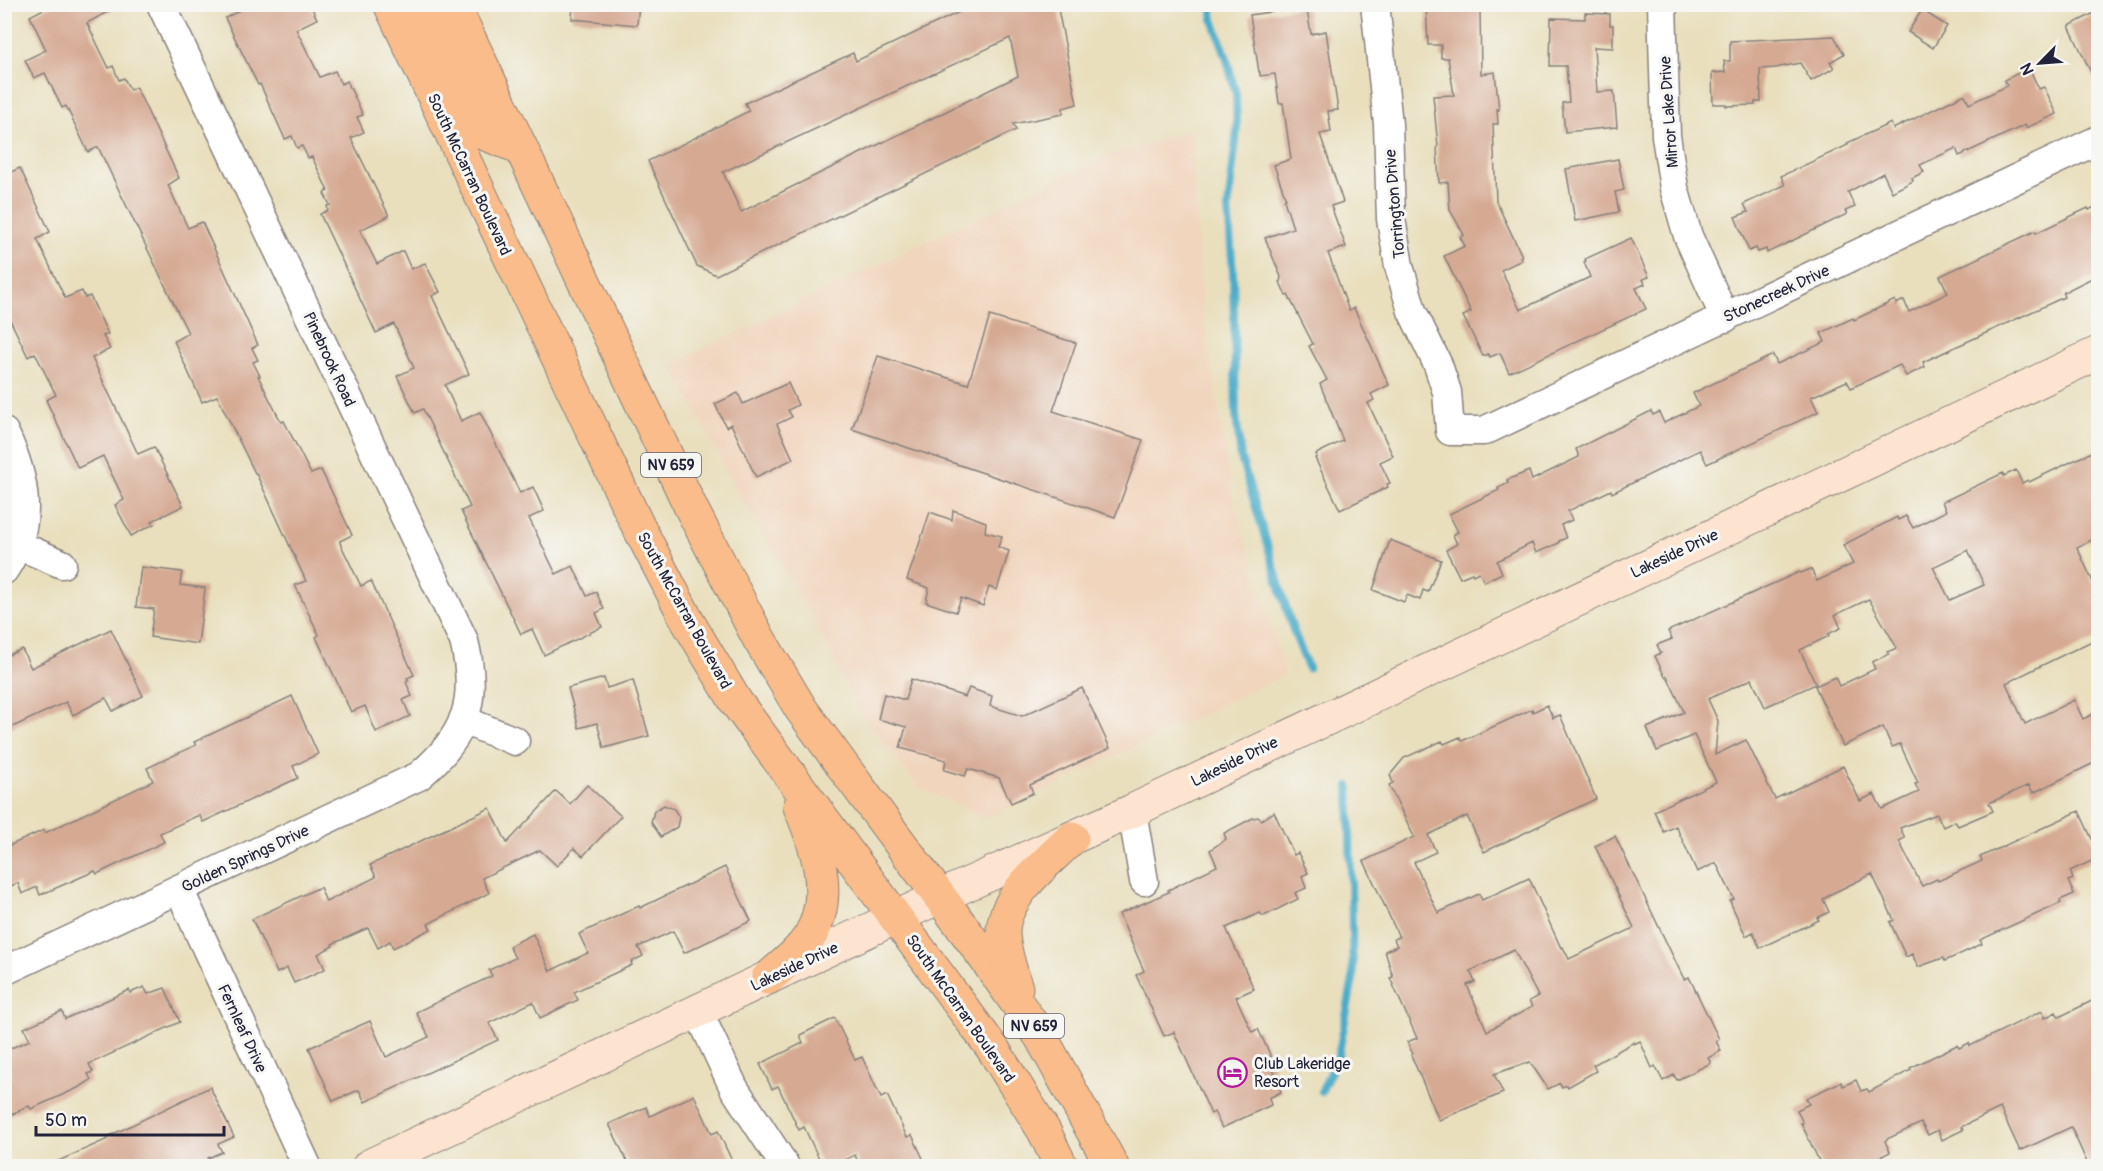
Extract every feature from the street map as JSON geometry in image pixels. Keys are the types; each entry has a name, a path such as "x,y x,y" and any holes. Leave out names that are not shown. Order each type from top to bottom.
{"main road":[{"name":"South McCarran Boulevard","path":"390,4 641,532 688,622 736,702 993,1049 1044,1131 1061,1167"},
{"path":"417,4 480,132 521,148"},
{"name":"NV 659","path":"453,4 686,497 759,639 801,709 1041,1037 1112,1167"},
{"path":"768,978 796,953 810,935 819,915 822,892 821,867 807,824 783,766"},
{"path":"1021,1008 1003,933 1007,914 1018,892 1072,838"}],"street":[{"name":"Pinebrook Road","path":"161,4 464,641 470,667 470,693 464,720"},
{"name":"Torrington Drive","path":"1375,4 1388,124 1392,219 1399,266 1412,311 1438,365 1447,392 1450,431"},
{"name":"Mirror Lake Drive","path":"1662,4 1666,136 1674,188 1688,236 1725,318"},
{"name":"Stonecreek Drive","path":"1450,431 1484,431 2098,140"},
{"name":"Lakeside Drive","path":"369,1167 939,897 1132,810 2098,353"},
{"path":"4,432 17,458 24,484 24,516 18,545 4,570"},
{"path":"18,545 62,564"},
{"path":"464,720 515,741"},
{"name":"Golden Springs Drive","path":"4,971 419,776 440,758 464,720"},
{"path":"1132,810 1144,881"},
{"name":"Fernleaf Drive","path":"179,889 307,1167"},
{"path":"698,1011 734,1088 785,1167"}],"shaded area":[{"path":"1191,130 1203,311 1232,495 1286,674 987,818 919,787 857,710 815,621 742,500 671,364 1109,154"}],"building":[{"path":"53,4 122,4 87,23 109,68 113,66 119,80 124,78 130,90 136,87 179,178 168,185 188,228 202,222 258,345 252,348 258,360 253,362 260,376 258,376 311,474 321,470 340,509 352,535 340,543 361,586 371,581 414,675 407,678 409,681 406,682 412,696 403,700 410,716 376,732 365,706 351,712 295,585 306,581 217,396 202,402 174,341 188,333 98,147 88,152 66,106 62,108 45,73 34,78 25,60 46,50 30,16"},
{"path":"252,4 310,4 317,19 296,29 320,77 335,71 341,84 347,81 363,115 357,117 364,132 351,138 389,216 360,230 377,264 403,251 411,269 425,263 440,292 432,296 469,374 445,385 461,421 480,412 520,493 533,487 544,511 529,518 556,574 573,566 587,596 596,592 604,609 596,613 602,627 544,655 532,629 521,634 461,511 470,507 423,409 415,413 397,376 414,368 394,324 376,333 320,214 328,210 327,206 330,205 324,193 328,191 312,157 308,158 302,146 297,148 292,136 285,139 260,84 258,85 225,18"},
{"path":"573,4 639,4 637,25 572,19"},
{"path":"976,4 1057,4 1077,104 1063,108 1063,114 1013,124 1016,130 716,275 697,266 648,161 749,111 745,103 853,53 856,61","holes":["1010,38 1018,76 741,212 723,172"]},
{"path":"1426,4 1456,4 1456,10 1480,10 1481,74 1495,72 1499,110 1497,109 1498,124 1493,124 1496,201 1522,256 1520,257 1522,260 1501,270 1520,310 1590,277 1585,259 1631,238 1649,277 1643,279 1645,284 1636,288 1646,309 1509,373 1500,353 1490,357 1488,354 1483,356 1463,316 1471,312 1444,256 1465,246 1460,237 1464,235 1450,210 1448,182 1439,183 1433,96 1454,95 1448,58 1441,58 1441,45 1428,45"},
{"path":"1304,7 1304,10 1307,10 1311,34 1326,31 1338,110 1328,111 1331,132 1320,134 1343,202 1331,206 1346,247 1328,253 1349,311 1354,308 1389,385 1371,394 1374,400 1368,403 1393,456 1380,462 1390,483 1387,484 1388,487 1340,510 1315,458 1316,454 1343,441 1320,384 1327,380 1309,346 1313,344 1288,295 1286,296 1265,238 1293,228 1274,165 1291,159 1283,103 1279,103 1275,74 1260,76 1250,15"},
{"path":"1922,10 1947,26 1933,48 1908,32"},
{"path":"2098,11 2098,87 2069,26"},
{"path":"1585,13 1610,14 1610,25 1613,25 1613,48 1594,47 1597,92 1614,91 1617,127 1565,132 1562,103 1569,102 1566,66 1550,66 1551,18 1585,19"},
{"path":"1834,36 1844,54 1830,62 1834,68 1811,81 1800,63 1760,69 1761,102 1755,102 1755,105 1713,104 1712,73 1725,72 1724,61 1730,61 1730,41"},
{"path":"2029,68 2039,89 2044,87 2057,114 2026,128 2025,125 1959,156 1956,148 1920,165 1924,172 1912,178 1913,181 1892,192 1883,173 1848,192 1855,207 1845,211 1847,214 1767,253 1766,249 1758,252 1756,248 1749,251 1735,217 1748,212 1744,204 1785,185 1781,176 1891,123 1893,129 1963,95 1969,104 2007,86 2004,80"},
{"path":"1618,159 1624,190 1615,192 1619,212 1575,221 1566,169"},
{"path":"20,168 50,232 37,239 65,298 82,291 85,298 90,296 108,334 103,336 110,349 92,358 138,454 154,447 183,506 152,521 154,524 131,536 115,505 124,500 103,456 78,468 46,400 56,395 35,353 28,357 4,307 4,175"},
{"path":"2098,205 2098,275 2064,292 2064,297 1923,362 1925,367 1906,376 1900,365 1851,388 1847,381 1811,397 1818,412 1707,464 1700,450 1612,493 1611,490 1568,511 1572,520 1561,525 1566,538 1559,543 1536,553 1532,543 1497,561 1502,573 1484,582 1479,572 1460,578 1446,550 1457,544 1453,535 1458,532 1449,514 1499,490 1498,488 1508,483 1507,480 1529,471 1532,480 1579,457 1576,449 1651,411 1653,415 1659,412 1664,423 1699,406 1693,393 1773,355 1777,364 1825,342 1821,333 1895,300 1896,304 1904,300 1909,312 1948,293 1940,276 2035,231 2036,233"},
{"path":"990,316 1076,343 1053,411 1143,440 1115,517 852,429 878,356 968,384"},
{"path":"788,383 798,405 788,410 792,417 777,424 793,459 756,477 731,424 726,427 715,404 738,393 743,404"},
{"path":"2098,449 2098,514 2091,518 2098,537 2077,547 2098,593 2098,638 2006,683 2025,724 2074,700 2083,719 2098,712 2098,761 2033,793 2029,785 1989,803 1993,811 1958,826 1955,821 1943,827 1937,814 1900,828 1905,838 1899,841 1922,886 1982,861 1980,857 2079,811 2098,852 2098,858 2070,871 2073,879 2068,881 2074,894 2060,900 2061,903 1980,940 1982,944 1945,961 1943,958 1918,967 1912,954 1906,957 1890,922 1894,920 1872,874 1823,899 1829,912 1817,918 1819,920 1760,948 1753,932 1746,936 1730,901 1734,899 1716,863 1697,872 1676,826 1664,832 1654,811 1716,782 1694,735 1657,751 1647,728 1684,712 1655,656 1661,653 1657,645 1672,639 1668,631 1799,572 1811,569 1817,581 1853,564 1843,545 1897,517 1898,520 1906,516 1913,528 1946,511 1942,502 2003,473 2004,476 2016,470 2022,483 2028,480 2029,482","holes":["1968,550 1984,585 1950,600 1933,567","1869,599 1897,648 1872,662 1875,669 1839,686 1835,677 1815,686 1843,746 1883,727 1892,747 1900,744 1918,783 1915,784 1919,792 1882,809 1874,794 1860,801 1843,766 1775,799 1746,740 1715,755 1718,721 1708,699 1752,679 1765,707 1816,684 1800,650 1841,628 1835,615"]},
{"path":"953,510 986,522 985,532 1002,536 998,547 1009,551 997,590 989,587 983,606 961,598 956,612 926,602 929,588 907,580 930,512 952,520"},
{"path":"1390,540 1441,560 1428,592 1423,590 1420,600 1407,595 1404,602 1373,590"},
{"path":"141,567 182,572 180,585 205,588 198,644 150,637 154,609 136,607"},
{"path":"111,629 143,696 113,711 106,698 73,715 66,702 4,731 4,657 22,649 31,668"},
{"path":"604,678 607,688 633,680 649,736 604,748 597,723 579,728 568,688"},
{"path":"911,679 965,697 969,688 992,696 990,706 1022,716 1082,688 1110,748 1030,785 1033,793 1011,803 999,778 968,769 965,776 944,770 946,760 900,748 906,727 878,719 884,694 905,700"},
{"path":"292,696 318,754 293,766 298,778 203,822 199,815 160,833 164,842 97,874 95,871 40,895 37,887 22,894 18,883 4,889 4,848 44,830 45,833 153,781 147,768 196,745 194,742"},
{"path":"1547,705 1553,718 1560,715 1596,799 1484,852 1467,816 1428,835 1436,852 1414,862 1438,913 1479,894 1482,900 1529,878 1561,948 1563,947 1569,959 1634,928 1595,846 1615,836 1684,979 1689,977 1719,1039 1716,1041 1721,1051 1708,1058 1711,1063 1677,1080 1674,1075 1663,1081 1655,1066 1652,1068 1640,1041 1634,1044 1634,1042 1593,1065 1596,1071 1568,1087 1567,1085 1562,1087 1560,1083 1548,1089 1530,1062 1494,1074 1503,1093 1439,1120 1407,1042 1417,1038 1390,978 1393,977 1385,951 1397,946 1394,939 1399,937 1364,861 1414,837 1389,785 1393,783 1390,775 1404,758 1442,741 1444,744 1460,737 1462,741 1532,709 1533,712","holes":["1514,950 1538,996 1529,1001 1532,1007 1487,1031 1467,985 1475,982 1470,971"]},
{"path":"587,785 621,816 583,856 574,848 557,866 540,850 482,878 489,893 428,924 431,929 393,948 390,941 378,948 368,928 332,944 333,946 318,954 325,969 294,983 287,968 277,973 252,919 320,887 326,902 376,877 370,865 490,808 507,843 556,791 570,804"},
{"path":"664,805 674,809 679,817 677,827 661,837 651,822 654,811"},
{"path":"1274,812 1294,855 1298,853 1308,873 1302,876 1306,888 1295,893 1298,899 1268,914 1263,916 1260,913 1226,928 1254,989 1236,997 1252,1032 1258,1029 1275,1065 1272,1066 1281,1092 1269,1098 1271,1105 1222,1128 1214,1112 1211,1114 1174,1032 1164,1036 1136,975 1144,971 1119,914 1169,892 1168,890 1217,866 1210,850 1226,839 1224,833 1253,818 1258,817 1261,820"},
{"path":"725,867 751,921 684,953 673,931 638,947 643,956 631,962 632,965 574,992 578,1000 540,1018 533,1002 489,1023 498,1040 365,1102 359,1090 333,1101 309,1048 370,1021 386,1057 429,1037 416,1012 492,976 489,970 515,958 509,946 533,934 550,971 588,953 579,934 639,906 640,908"},
{"path":"144,987 148,994 165,988 180,1022 89,1064 93,1072 88,1074 91,1080 80,1087 31,1109 29,1106 4,1118 4,1051 30,1040 24,1028 62,1011 65,1019 129,990 130,993"},
{"path":"2098,998 2098,1167 2089,1167 2071,1127 2020,1151 2000,1108 1961,1127 1963,1130 1942,1140 1938,1130 1928,1135 1921,1123 1887,1139 1885,1141 1890,1152 1878,1158 1882,1167 1822,1167 1797,1110 1809,1104 1806,1098 1841,1082 1843,1086 1856,1080 1861,1091 1867,1089 1869,1092 1911,1070 1910,1068 1957,1045 1959,1048 1969,1043 1970,1046 2042,1011 2045,1018 2056,1012 2059,1017"},
{"path":"835,1018 855,1060 862,1057 881,1098 887,1095 907,1137 912,1135 927,1167 860,1167 855,1155 829,1167 823,1167 804,1127 799,1130 778,1086 772,1089 760,1064 803,1043 800,1035"},
{"path":"210,1087 234,1137 218,1144 222,1152 208,1158 212,1167 45,1167 108,1139 107,1137"},
{"path":"694,1095 712,1134 718,1131 732,1161 721,1167 630,1167 609,1124 646,1107 650,1116"}],"waterway":[{"path":"1211,4 1213,20 1236,94 1237,130 1228,208 1233,272 1236,415 1241,458 1292,627 1308,668"},
{"path":"1321,1092 1338,1057 1353,979 1349,786"}],"place":[{"name":"Club Lakeridge Resort","path":"1233,1072"}]}
